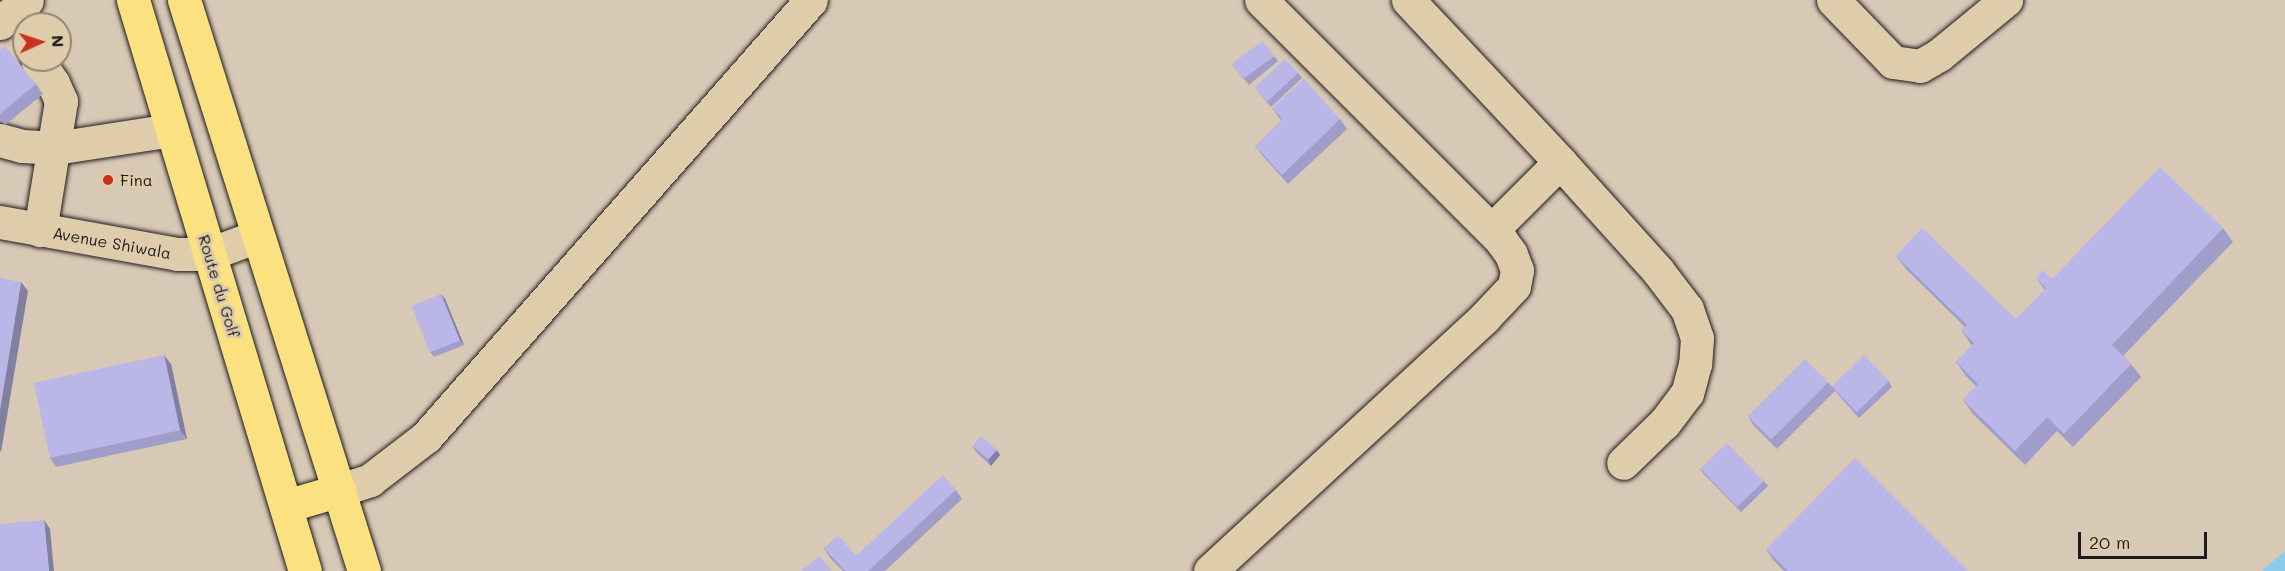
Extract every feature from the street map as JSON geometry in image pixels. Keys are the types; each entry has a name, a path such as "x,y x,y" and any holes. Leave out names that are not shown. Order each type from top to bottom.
{"main road":[{"name":"Route du Golf","path":"133,0 305,571"},
{"path":"184,0 364,571"},
{"path":"286,506 340,490"}],"street":[{"path":"340,490 370,480 426,437 810,0"},
{"path":"1210,571 1484,318 1514,286 1517,270 1511,254 1492,230 1261,0"},
{"path":"1408,0 1560,162 1658,271 1687,309 1697,338 1695,364 1687,393 1664,423 1623,463"},
{"path":"1833,0 1893,62 1920,66 1939,55 2006,0"},
{"path":"40,230 56,148 61,101 45,72"},
{"path":"0,140 22,146 56,148 171,130"},
{"path":"1492,230 1560,162"},
{"name":"Avenue Shiwala","path":"0,222 156,252 209,254 258,236"}],"water":[{"path":"2285,551 2285,571 2262,571"}],"building":[{"path":"1263,41 1274,56 1243,79 1231,64"},
{"path":"5,46 12,55 12,72 26,72 36,84 0,114 0,50"},
{"path":"1285,59 1298,73 1267,102 1254,88"},
{"path":"1304,79 1340,119 1282,175 1255,146 1283,119 1272,108"},
{"path":"2160,167 2223,228 2112,345 2131,364 2064,434 2047,417 2015,451 1963,400 1978,384 1956,362 1974,343 1962,331 1967,325 1896,256 1922,228 2016,319 2046,288 2036,278 2043,270 2052,279"},
{"path":"0,278 21,282 0,409"},
{"path":"441,294 460,340 430,352 411,306"},
{"path":"164,355 180,430 50,458 34,383"},
{"path":"1864,355 1889,381 1857,412 1832,386"},
{"path":"1805,359 1828,382 1771,440 1748,416"},
{"path":"981,436 997,450 988,460 972,446"},
{"path":"1727,443 1764,481 1737,507 1700,469"},
{"path":"1855,458 1968,571 1788,571 1766,549"},
{"path":"943,475 956,490 868,571 845,571 824,548 838,535 856,556"},
{"path":"44,520 49,571 0,571 0,524"},
{"path":"820,556 832,571 801,571"}],"place":[{"name":"Fina","path":"108,180"}]}
